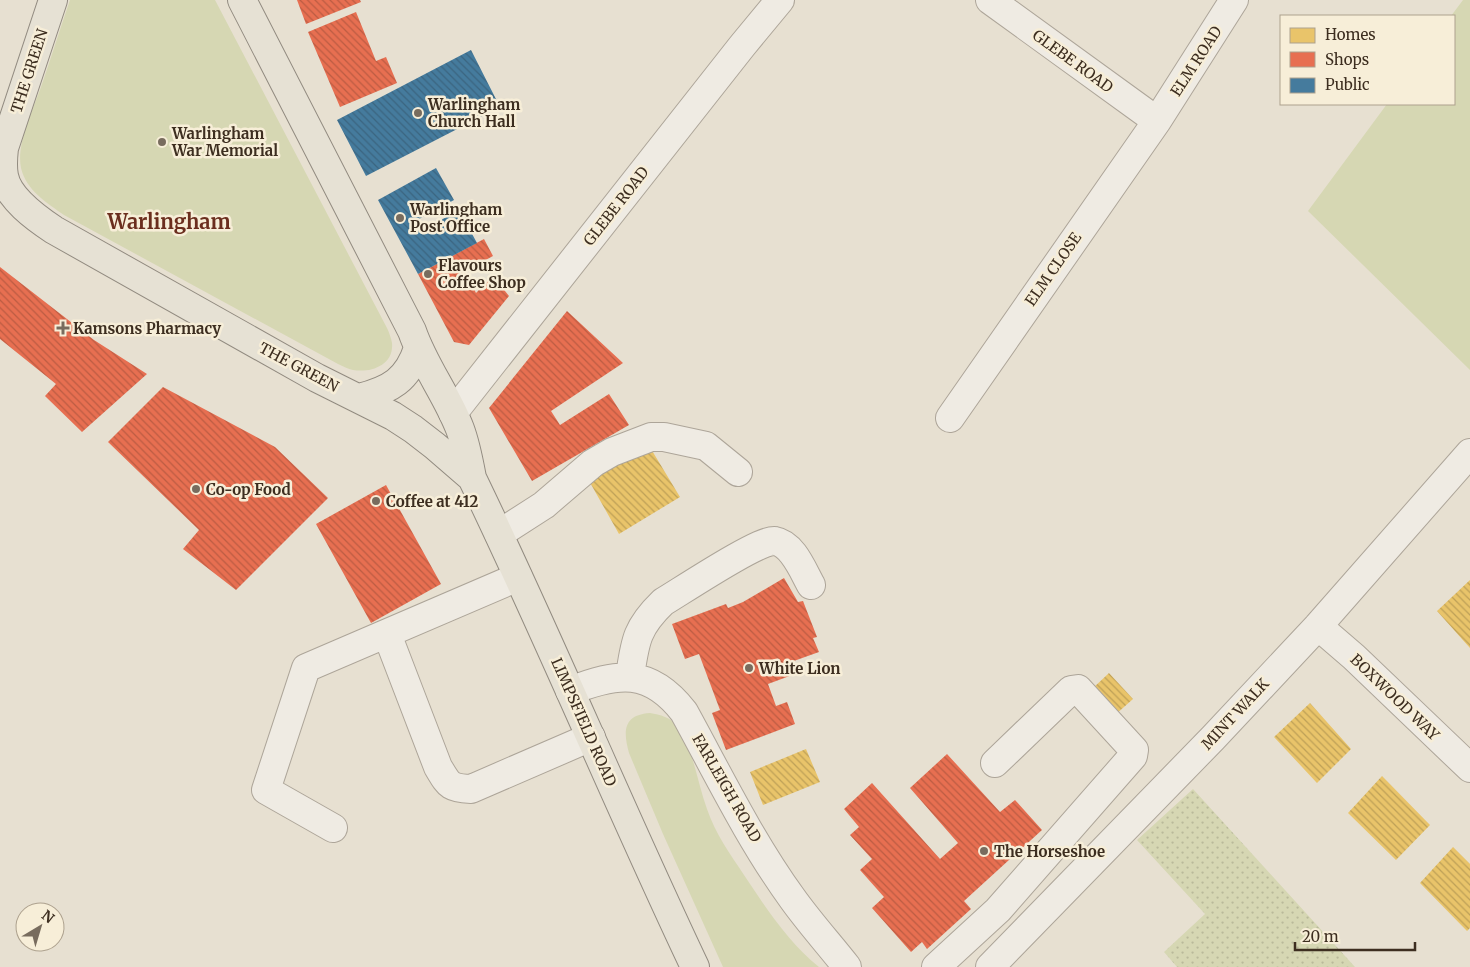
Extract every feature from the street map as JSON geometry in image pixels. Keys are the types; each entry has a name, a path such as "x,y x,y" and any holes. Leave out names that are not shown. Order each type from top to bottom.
{"main road":[{"name":"THE GREEN","path":"53,0 4,148 2,164 5,195 54,230 317,378 359,398"},
{"path":"242,0 412,332 418,348 413,363 398,380 378,393 359,398"},
{"name":"LIMPSFIELD ROAD","path":"418,348 453,413 465,444 472,478 695,967"},
{"name":"LIMPSFIELD ROAD","path":"359,398 413,428 472,478"}],"street":[{"name":"GLEBE ROAD","path":"453,413 780,0"},
{"name":"GLEBE ROAD","path":"990,0 1157,121"},
{"name":"ELM ROAD","path":"1157,121 1234,0"},
{"name":"ELM CLOSE","path":"950,418 1157,121"},
{"path":"499,534 544,505 593,463 612,452 651,436 706,446 738,472"},
{"name":"MINT WALK","path":"990,967 1213,738 1318,626 1470,452"},
{"path":"630,676 637,636 651,614 663,602 756,546 774,540 782,543 796,558 810,585"},
{"path":"333,828 266,790 306,668 518,577"},
{"name":"BOXWOOD WAY","path":"1318,626 1354,657 1470,768"},
{"path":"387,634 438,767 449,785 471,789 591,737"},
{"name":"FARLEIGH ROAD","path":"570,691 595,681 630,676 645,680 673,698 684,712 743,818 777,874 809,920 847,967"},
{"path":"936,967 974,933 1022,882 1133,756 1134,750 1078,689 1071,690 995,763"}],"green space":[{"path":"70,0 215,0 388,330 392,351 385,362 374,369 360,371 351,370 338,364 64,215 44,201 32,189 27,183 21,168 20,159 23,138"},
{"path":"1463,0 1470,0 1470,370 1308,211 1386,105 1455,105 1455,15 1452,15"},
{"path":"650,713 668,718 675,723 683,735 710,818 723,843 778,924 797,947 819,967 723,967 629,753 626,738 627,726 634,717"},
{"path":"1193,789 1355,967 1177,967 1164,952 1205,914 1137,840"}],"building: Homes":[{"path":"648,444 680,497 619,534 588,479"},
{"path":"1470,580 1470,648 1437,611"},
{"path":"1109,673 1133,699 1115,715 1092,689"},
{"path":"1310,703 1351,749 1317,783 1274,737"},
{"path":"806,749 820,782 763,805 750,772"},
{"path":"1382,776 1430,825 1396,860 1348,813"},
{"path":"1453,847 1470,864 1470,928 1467,931 1420,883"}],"building: Shops":[{"path":"297,0 360,0 361,2 306,24"},
{"path":"356,12 376,61 386,57 397,83 340,107 308,32"},
{"path":"484,239 493,256 465,271 476,293 493,276 509,296 469,345 454,342 418,274"},
{"path":"0,267 94,340 147,374 82,432 45,396 56,384 0,339"},
{"path":"567,311 623,363 551,411 560,425 609,394 629,425 532,481 489,408"},
{"path":"163,387 275,447 328,498 236,590 183,549 199,530 108,442"},
{"path":"386,485 441,584 371,623 316,524"},
{"name":"White Lion","path":"784,578 798,602 803,601 817,637 813,638 819,652 791,662 795,674 768,684 776,706 787,702 795,724 726,750 712,713 720,710 699,654 685,659 672,624 726,604 728,608 743,602"},
{"name":"The Horseshoe","path":"947,754 1000,812 1015,800 1042,830 964,901 971,909 927,949 922,942 911,952 872,908 884,897 860,870 872,859 850,835 859,827 844,809 872,783 940,859 958,843 910,788"}],"building: Public":[{"name":"Warlingham Church Hall","path":"471,50 500,107 366,176 337,120"},
{"path":"436,168 454,200 419,219 425,229 459,210 477,243 418,274 378,200"}],"place":[{"name":"Warlingham Church Hall","path":"418,113"},
{"name":"Warlingham War Memorial","path":"162,142"},
{"name":"Warlingham Post Office","path":"400,218"},
{"name":"Flavours Coffee Shop","path":"428,274"},
{"name":"Kamsons Pharmacy","path":"63,328"},
{"name":"Co-op Food","path":"196,489"},
{"name":"Coffee at 412","path":"376,501"},
{"name":"White Lion","path":"749,668"},
{"name":"The Horseshoe","path":"984,851"}],"district":[{"name":"Warlingham","path":"169,221"}]}
